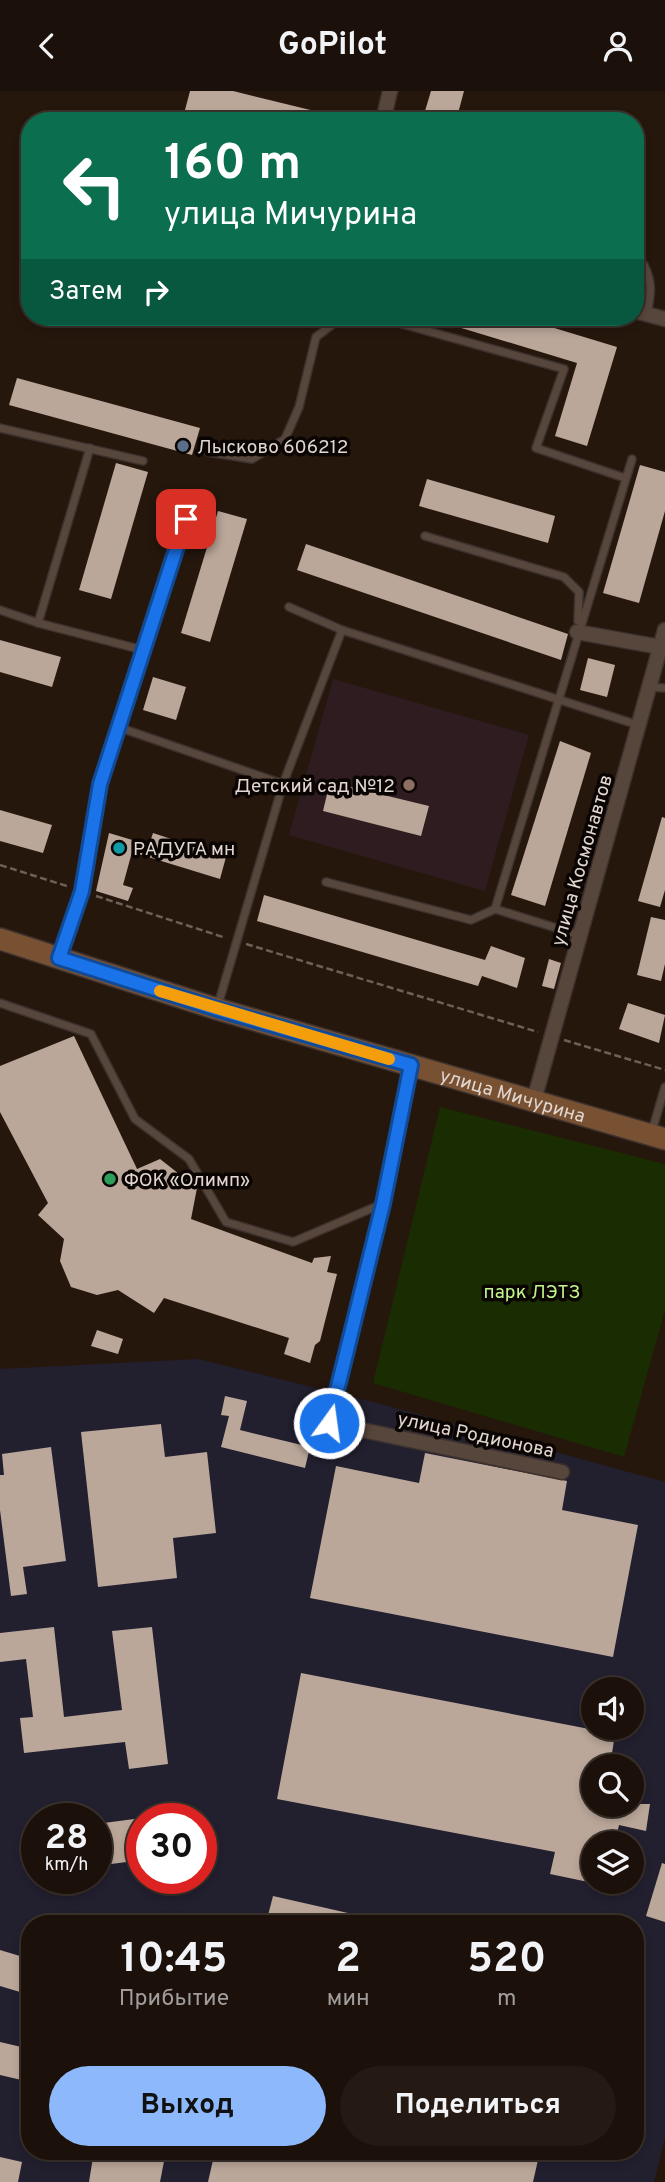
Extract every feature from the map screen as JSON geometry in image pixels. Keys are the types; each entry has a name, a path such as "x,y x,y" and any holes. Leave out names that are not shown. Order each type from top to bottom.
{"main road":[{"name":"улица Мичурина","path":"0,939 217,1009 658,1137"}],"street":[{"path":"385,112 390,91"},
{"path":"644,313 665,319"},
{"path":"59,958 82,891 100,784 186,519"},
{"name":"улица Космонавтов","path":"534,1100 665,630"},
{"path":"578,632 660,647"},
{"name":"улица Родионова","path":"411,1065 383,1204 329,1423 562,1472"}],"lane":[{"path":"644,265 652,288 644,305"},
{"path":"208,452 252,459 285,439 299,407 316,337 330,326"},
{"path":"409,326 564,369 536,448 625,478"},
{"path":"0,428 143,461"},
{"path":"38,623 90,448"},
{"path":"495,909 632,459"},
{"path":"425,536 565,577 579,592 578,632"},
{"path":"289,607 342,630 558,702 639,725"},
{"path":"0,610 38,623 143,650"},
{"path":"217,1009 283,784 342,630"},
{"path":"649,687 665,688"},
{"path":"118,727 283,784"},
{"path":"326,882 471,920 495,909 580,935"},
{"path":"0,1003 91,1034 135,1119 189,1159 226,1222 292,1243 383,1204"},
{"path":"658,1137 665,1087"}],"path":[{"path":"0,865 237,942 665,1070"}],"shaded area":[{"name":"Детский сад №12","path":"333,679 529,735 485,891 289,835"},
{"path":"198,1359 373,1402 665,1482 665,2138 654,2182 0,2182 0,1369"}],"green space":[{"name":"парк ЛЭТЗ","path":"440,1107 665,1164 665,1310 624,1457 373,1383"}],"building":[{"path":"190,91 233,91 319,112 193,112 185,110"},
{"path":"431,91 464,91 458,112 425,112"},
{"path":"455,326 548,326 617,347 587,446 555,436 577,363"},
{"path":"17,378 200,428 192,455 9,405"},
{"path":"116,463 148,472 111,599 79,590"},
{"path":"640,465 665,472 665,511 639,603 603,593"},
{"path":"427,479 555,516 548,543 419,506"},
{"path":"218,511 247,519 210,642 181,633"},
{"path":"306,544 568,634 561,660 297,570"},
{"path":"0,640 61,657 52,687 0,672"},
{"path":"588,658 615,665 607,697 580,690"},
{"path":"153,677 186,687 176,720 143,710"},
{"path":"560,741 591,753 545,906 511,895"},
{"path":"330,782 429,806 421,836 323,811"},
{"path":"0,810 52,825 43,853 0,841"},
{"path":"662,817 665,818 665,890 660,907 638,901"},
{"path":"109,833 149,845 153,833 226,857 220,879 132,852 123,885 133,888 128,901 96,891"},
{"path":"264,895 485,960 491,946 525,958 517,988 482,976 478,986 257,921"},
{"path":"651,917 665,920 665,964 661,981 637,975"},
{"path":"549,959 561,963 554,989 542,986"},
{"path":"628,1003 665,1015 659,1043 619,1029"},
{"name":"ФОК «Олимп»","path":"74,1036 137,1169 160,1159 197,1188 191,1219 312,1263 314,1258 331,1256 327,1272 337,1274 320,1341 315,1345 310,1363 284,1354 289,1338 164,1298 154,1313 118,1290 97,1295 71,1287 60,1261 64,1239 38,1215 48,1203 0,1112 0,1066"},
{"path":"97,1330 123,1339 118,1354 91,1346"},
{"path":"225,1396 247,1401 240,1430 310,1447 305,1468 221,1447 229,1416 221,1415"},
{"path":"161,1424 165,1457 207,1452 216,1533 173,1538 177,1578 98,1587 81,1432"},
{"path":"51,1447 66,1561 23,1567 27,1594 11,1596 0,1510 0,1475 4,1475 2,1454"},
{"path":"425,1453 567,1481 562,1510 638,1525 613,1657 310,1598 336,1466 419,1483"},
{"path":"54,1627 64,1717 122,1710 112,1631 152,1627 168,1764 129,1769 125,1742 24,1753 20,1718 33,1717 26,1659 0,1662 0,1633"},
{"path":"301,1673 581,1727 581,1740 614,1740 612,1754 581,1754 581,1817 644,1817 644,1804 650,1804 646,1831 619,1825 618,1831 581,1831 581,1880 550,1874 555,1852 277,1799"},
{"path":"126,1820 126,1862 112,1864 112,1822"},
{"path":"662,1863 665,1864 665,1922 646,1916"},
{"path":"273,1896 357,1915 268,1915"},
{"path":"0,1950 21,1956 21,1992 0,1986"},
{"path":"0,2042 21,2047 21,2080 0,2075"},
{"path":"0,2157 22,2162 18,2182 0,2182"},
{"path":"93,2160 164,2160 160,2182 89,2182"},
{"path":"213,2160 538,2160 533,2182 208,2182"}],"slow traffic":[{"path":"160,991 389,1059"}],"place":[{"name":"Лысково 606212","path":"183,446"},
{"name":"Детский сад №12","path":"409,785"},
{"name":"РАДУГА мн","path":"119,848"},
{"name":"ФОК «Олимп»","path":"110,1179"}],"route":[{"path":"186,519 100,784 82,891 59,958 217,1009 411,1065 397,1123 383,1204 329,1423"}]}
